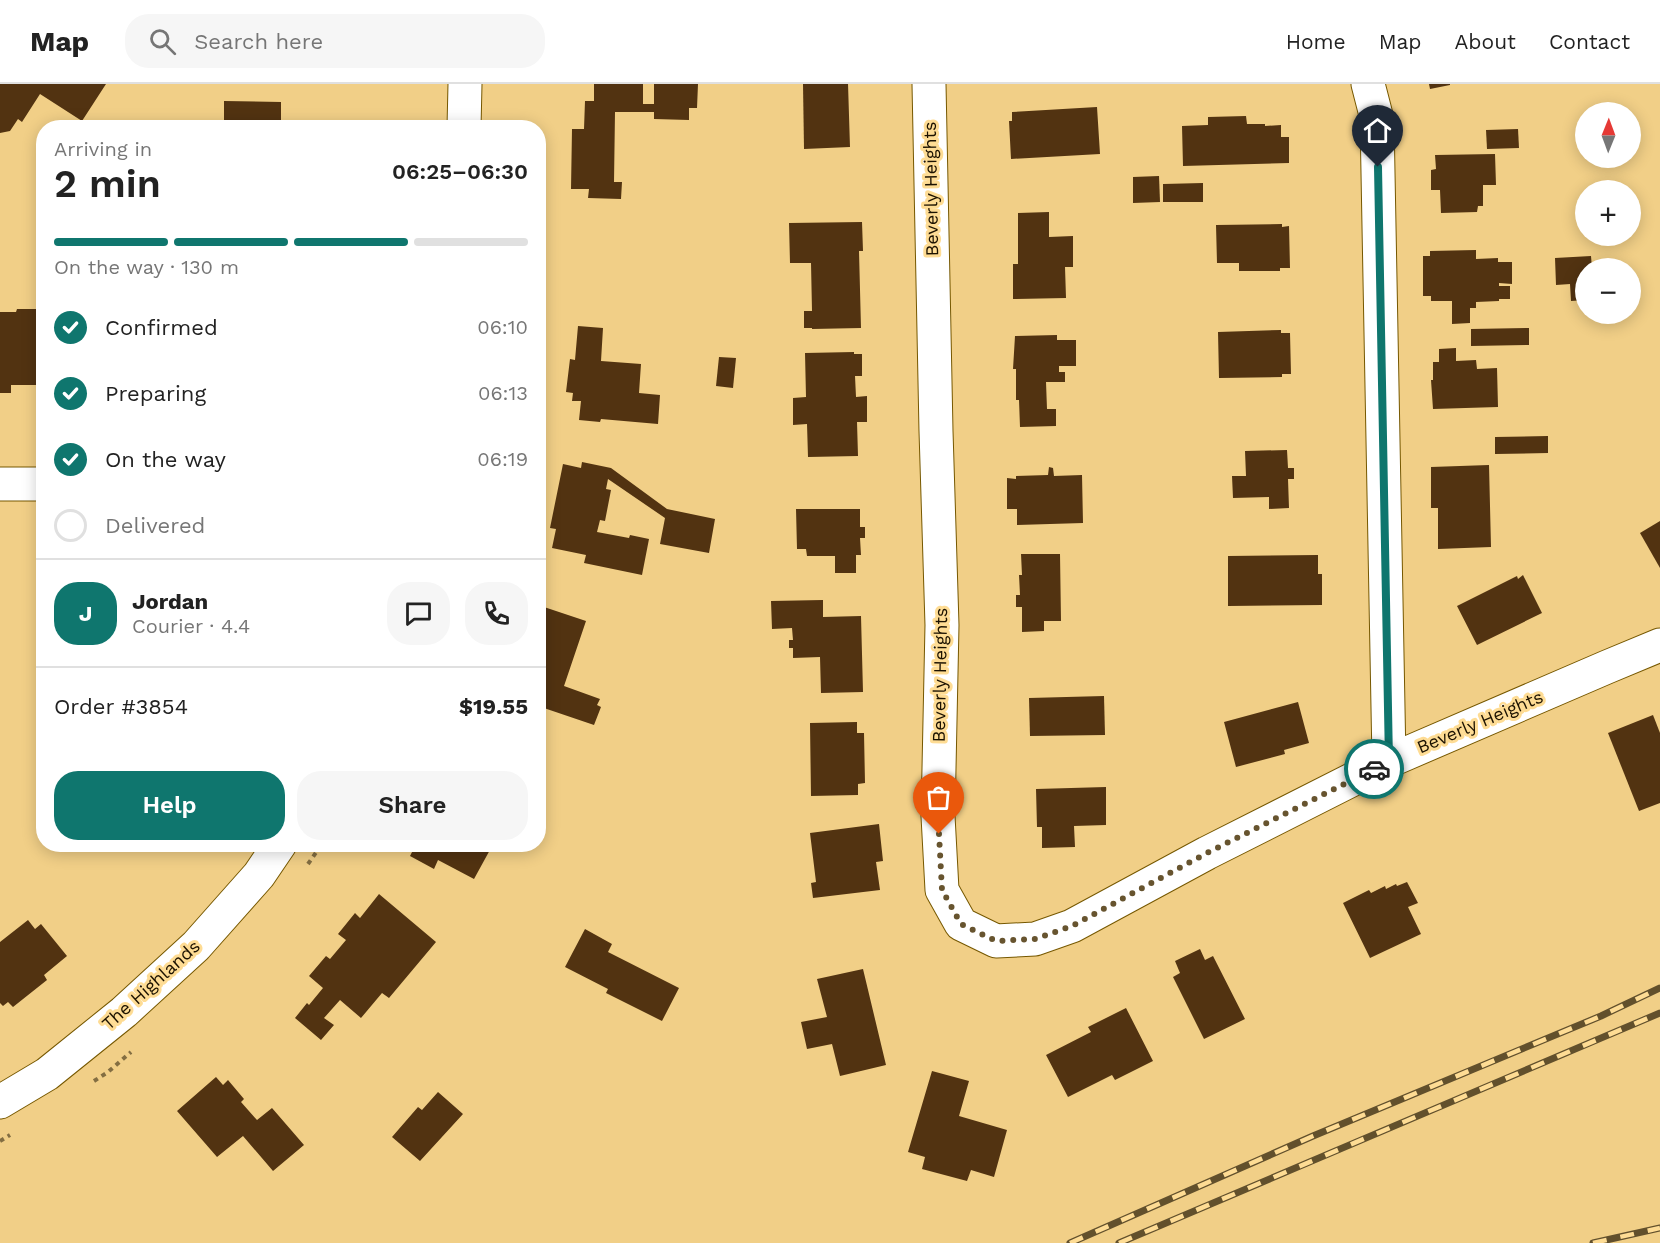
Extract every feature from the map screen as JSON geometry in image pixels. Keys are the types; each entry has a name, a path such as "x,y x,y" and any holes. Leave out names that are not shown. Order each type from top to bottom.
{"street":[{"path":"464,120 465,84"},
{"name":"Beverly Heights","path":"929,84 935,419 942,625 938,816 942,890 961,924 996,941 1035,939 1072,926 1207,853 1389,762 1660,645"},
{"path":"1368,84 1377,119 1389,762"},
{"path":"0,484 36,484"},
{"name":"The Highlands","path":"0,1102 56,1067 124,1012 196,946 259,875 275,852"}],"building":[{"path":"0,84 106,84 83,120 40,94 22,122 18,119 10,131 0,133"},
{"path":"594,84 643,84 643,104 654,104 654,84 698,84 697,108 689,108 689,120 654,119 654,112 615,112 614,182 622,182 621,199 588,198 589,189 571,189 572,129 584,129 585,101 594,101"},
{"path":"803,84 848,84 850,147 804,149"},
{"path":"1429,84 1450,84 1450,85 1430,89"},
{"path":"224,101 281,102 281,120 224,120"},
{"path":"1097,107 1100,154 1011,159 1009,121 1012,121 1012,112"},
{"path":"1246,116 1247,124 1281,125 1281,137 1289,137 1289,163 1183,166 1182,126 1208,125 1208,117"},
{"path":"1518,129 1519,148 1487,149 1486,130"},
{"path":"1495,154 1496,185 1483,185 1483,206 1478,206 1477,212 1441,213 1440,190 1431,190 1431,170 1436,169 1435,155"},
{"path":"1159,176 1160,202 1133,203 1133,177"},
{"path":"1203,183 1203,202 1163,202 1163,184"},
{"path":"1049,212 1049,237 1073,236 1073,267 1065,267 1066,298 1013,299 1013,264 1018,264 1018,213"},
{"path":"862,222 863,251 859,251 861,328 804,328 804,311 812,311 811,263 790,263 789,223"},
{"path":"1282,224 1282,227 1289,226 1290,268 1280,268 1280,271 1239,271 1239,263 1217,263 1216,225"},
{"path":"1476,250 1476,259 1498,258 1498,262 1512,262 1512,284 1499,283 1499,286 1510,286 1510,299 1476,302 1476,308 1470,308 1470,323 1452,324 1452,301 1431,301 1431,296 1423,296 1423,256 1430,256 1430,251"},
{"path":"1591,256 1591,258 1575,258 1575,301 1571,301 1570,284 1556,285 1555,258"},
{"path":"17,309 36,309 36,385 11,385 11,393 0,393 0,312 16,312"},
{"path":"578,326 603,328 601,361 641,364 639,393 660,395 658,424 601,419 600,422 579,420 581,401 572,401 573,393 566,392 570,359 575,360"},
{"path":"1529,328 1529,345 1471,346 1471,329"},
{"path":"1281,330 1281,333 1290,333 1291,374 1282,374 1282,377 1219,378 1218,332"},
{"path":"1057,335 1057,340 1076,340 1076,366 1059,366 1059,372 1065,372 1065,382 1046,382 1047,409 1056,409 1056,426 1020,427 1019,400 1016,400 1016,369 1013,369 1015,336"},
{"path":"1456,348 1456,361 1476,360 1477,369 1497,368 1498,407 1433,409 1431,380 1433,380 1433,362 1439,362 1439,349"},
{"path":"854,352 854,354 862,354 862,376 855,376 856,397 867,396 867,422 857,422 858,456 808,457 807,424 793,425 793,398 806,397 805,353"},
{"path":"719,357 736,358 733,388 716,386"},
{"path":"1548,436 1548,453 1495,454 1495,437"},
{"path":"1287,450 1288,468 1294,468 1294,479 1288,479 1289,508 1269,509 1269,497 1233,498 1232,476 1246,476 1245,451"},
{"path":"582,462 611,468 667,509 715,519 709,553 660,544 665,518 608,479 606,489 611,490 605,521 600,520 597,532 649,539 642,575 584,563 586,555 552,548 556,529 550,528 563,464 581,468"},
{"path":"1489,465 1491,547 1438,549 1438,508 1431,508 1431,467"},
{"path":"1049,467 1053,468 1054,476 1082,475 1083,523 1017,525 1017,509 1007,509 1007,478 1048,475"},
{"path":"796,509 860,509 860,527 865,527 865,538 860,538 861,555 856,555 856,573 835,573 835,556 807,556 806,549 797,549"},
{"path":"1660,521 1660,568 1640,533"},
{"path":"1021,554 1060,554 1061,621 1044,621 1044,631 1022,632 1022,607 1016,607 1016,595 1020,595 1019,575 1022,575"},
{"path":"1318,555 1318,574 1322,574 1322,605 1228,606 1228,556"},
{"path":"1523,575 1542,613 1477,645 1457,606"},
{"path":"823,600 823,617 861,616 863,692 821,693 820,657 793,658 793,648 789,648 789,640 793,640 792,628 772,629 771,601"},
{"path":"546,608 586,621 564,686 600,699 597,705 601,707 594,725 546,709"},
{"path":"1104,696 1105,735 1030,736 1029,698"},
{"path":"1298,702 1309,743 1284,750 1285,754 1236,767 1224,722"},
{"path":"1653,715 1660,733 1660,803 1639,811 1608,733"},
{"path":"857,722 857,733 864,733 865,783 858,784 858,795 811,796 810,723"},
{"path":"1106,787 1106,825 1074,826 1075,847 1042,848 1042,827 1037,827 1036,789"},
{"path":"879,824 883,861 876,862 880,890 813,898 811,883 816,882 810,833"},
{"path":"412,852 489,852 474,879 438,860 434,869 410,856"},
{"path":"1407,882 1418,903 1408,907 1421,934 1370,958 1343,903 1369,890 1371,893 1385,886 1386,889"},
{"path":"379,894 436,942 389,998 382,993 361,1018 340,1000 324,1018 334,1025 321,1040 295,1018 323,988 309,976 326,956 330,959 346,940 338,934 355,913 360,918"},
{"path":"28,920 35,929 41,924 67,956 44,975 47,980 13,1007 8,1002 3,1006 0,1003 0,942"},
{"path":"585,929 612,944 608,952 679,988 662,1021 606,993 608,989 565,967"},
{"path":"1200,949 1205,960 1213,956 1245,1019 1204,1039 1173,977 1180,973 1175,961"},
{"path":"863,969 886,1065 840,1076 832,1044 807,1049 801,1022 827,1017 817,979"},
{"path":"1126,1008 1153,1061 1115,1080 1112,1075 1068,1097 1046,1055 1091,1032 1088,1027"},
{"path":"932,1071 969,1081 959,1116 1007,1130 994,1177 971,1170 967,1181 922,1169 925,1157 908,1152"},
{"path":"216,1077 223,1085 228,1080 244,1099 241,1102 257,1120 272,1108 304,1145 273,1171 243,1136 217,1157 177,1111"},
{"path":"438,1092 463,1114 420,1161 392,1137 418,1107 422,1110"}],"railway":[{"path":"1070,1243 1313,1136 1601,1016 1660,988"},
{"path":"1119,1243 1660,1013"},
{"path":"1593,1243 1660,1228"}],"way so far":[{"path":"939,834 942,890 961,924 996,941 1035,939 1072,926 1207,853 1374,769"}],"route":[{"path":"1374,769 1389,762 1378,167"}]}
